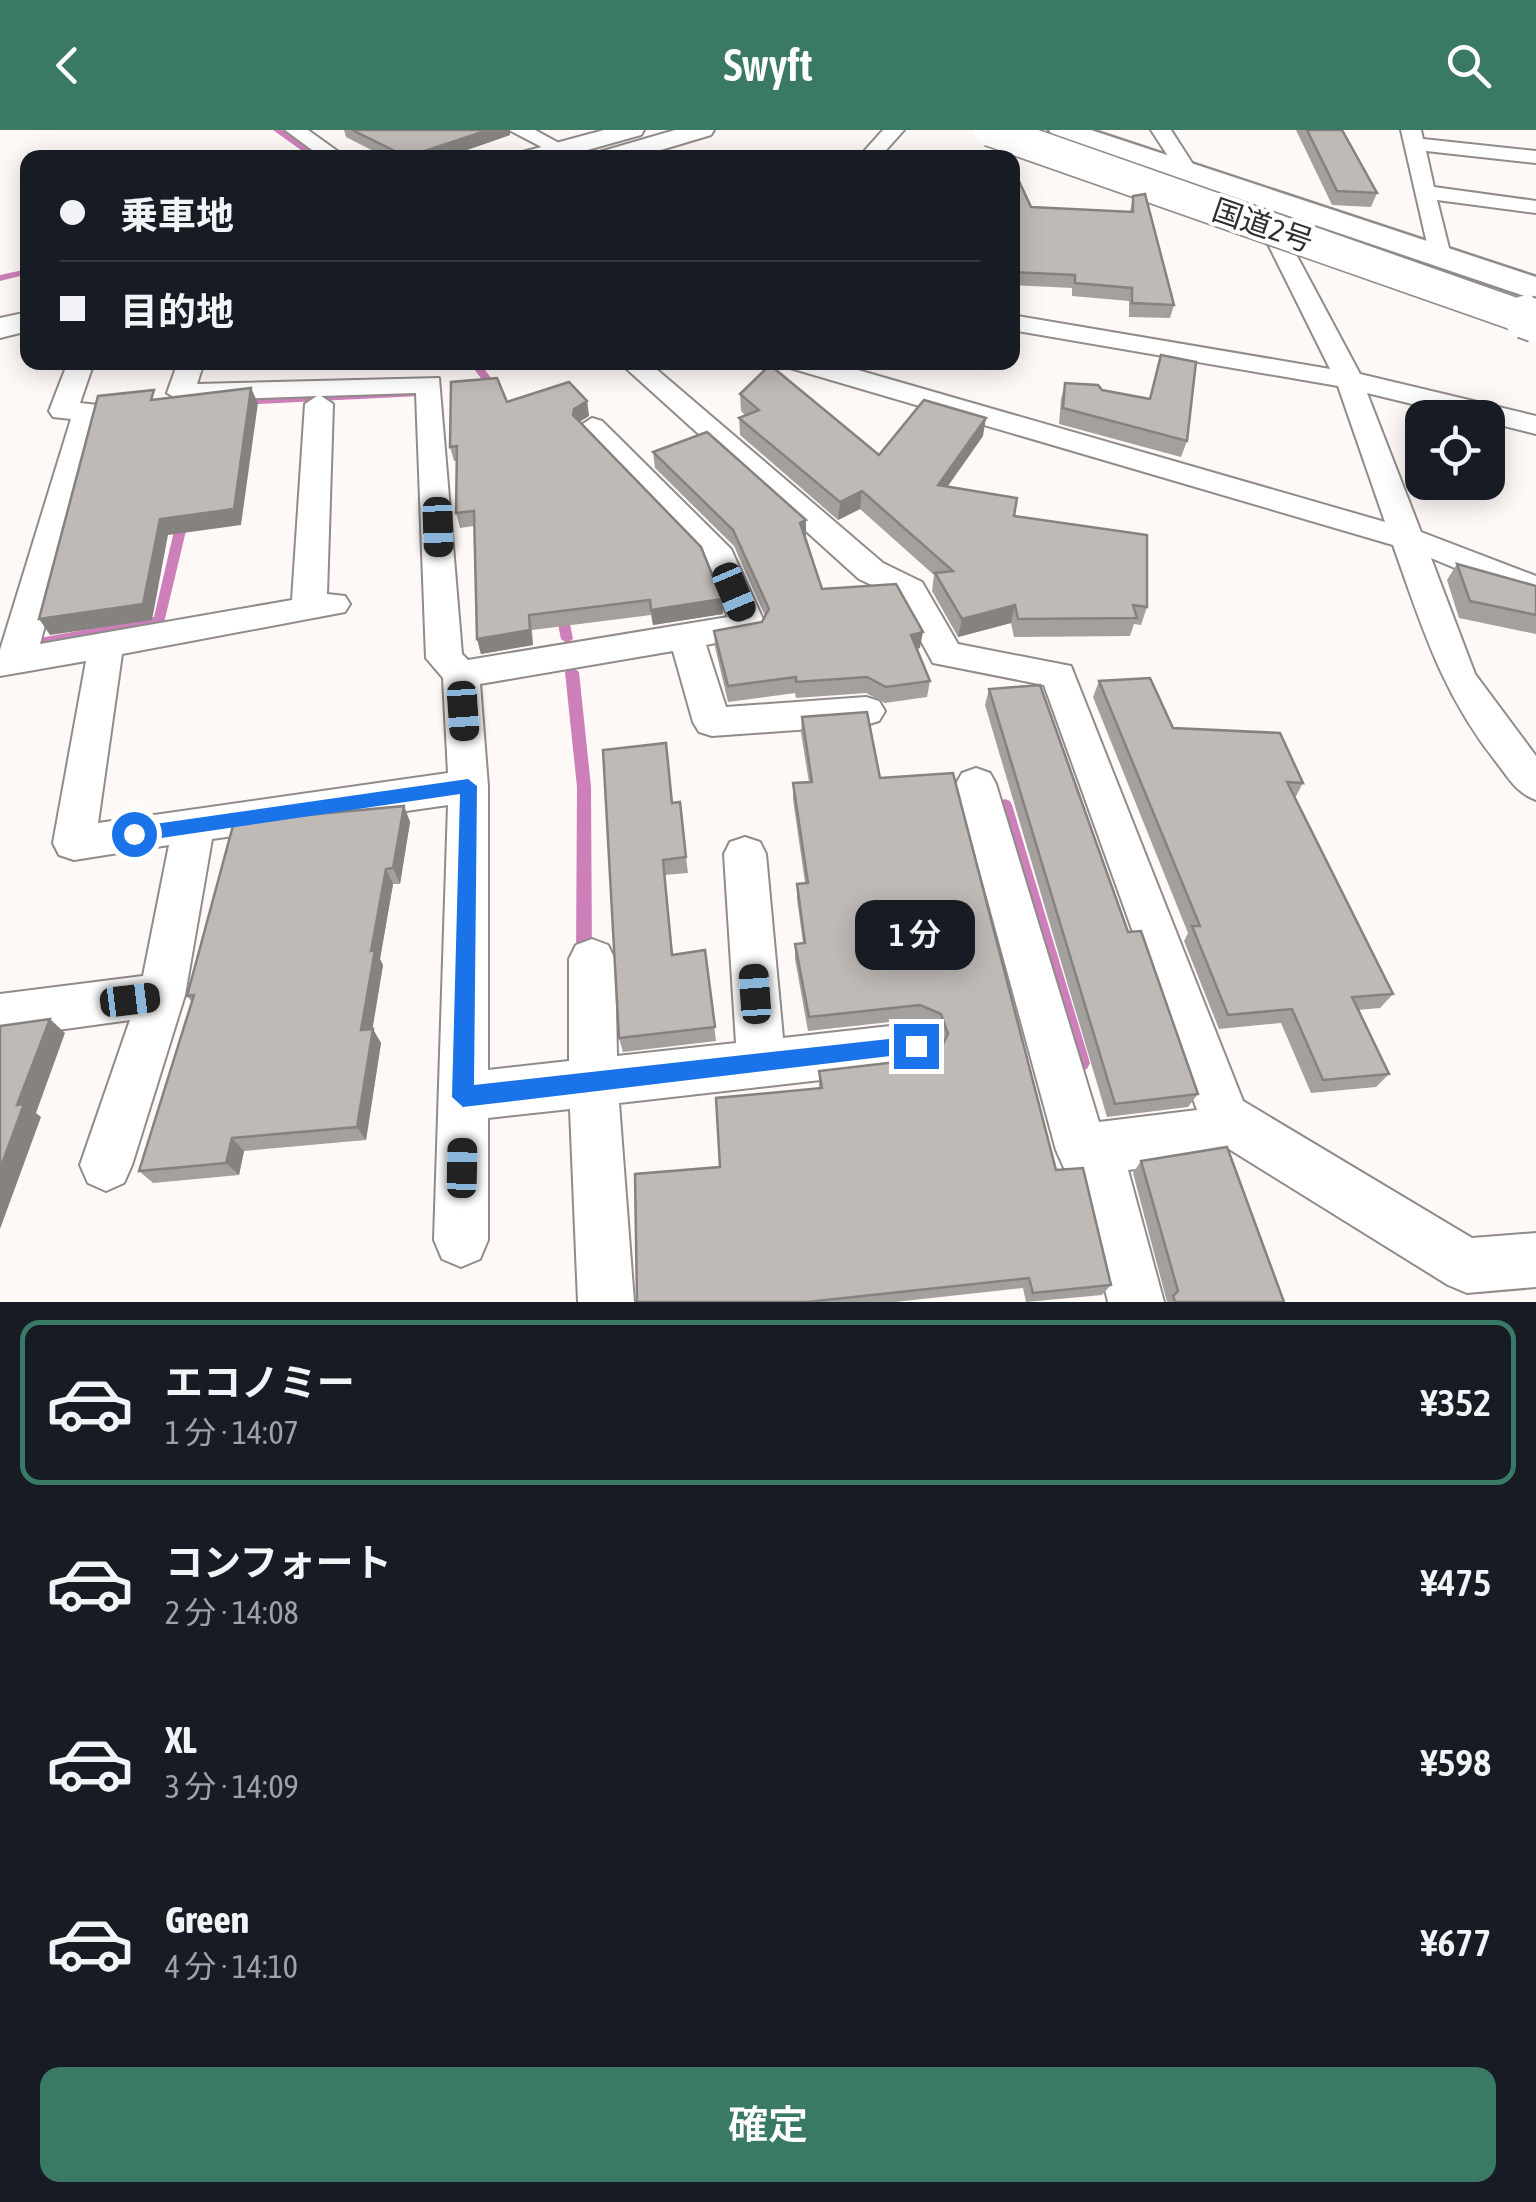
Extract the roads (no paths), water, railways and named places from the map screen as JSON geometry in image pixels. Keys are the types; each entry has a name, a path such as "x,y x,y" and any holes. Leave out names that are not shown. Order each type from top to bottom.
{"highway":[{"path":"967,130 1536,334"},
{"name":"国道2号","path":"990,130 1536,322"},
{"name":"国道2号","path":"1031,130 1536,303"},
{"path":"1064,130 1536,289"}],"street":[{"path":"295,130 324,150"},
{"path":"519,130 560,149"},
{"path":"556,150 632,130"},
{"path":"632,150 702,130"},
{"path":"875,150 894,130"},
{"path":"1161,130 1188,172"},
{"path":"1439,256 1413,137 1536,157"},
{"path":"1239,189 1278,241 1349,380 1458,677 1492,730 1536,784"},
{"path":"1425,192 1536,207"},
{"path":"1020,323 1349,380 1536,425"},
{"path":"78,370 63,411 88,411 9,661 321,606 319,404"},
{"path":"188,370 181,392 429,384 444,658 460,674 468,786 461,1240"},
{"path":"641,370 871,571 910,590 946,654 1058,675 1225,1118 1467,1266 1536,1260"},
{"path":"827,370 1409,539 1508,575 1536,590"},
{"path":"460,674 749,626 720,556 592,428"},
{"path":"686,637 712,722 866,711"},
{"path":"106,645 74,843 468,786"},
{"path":"976,784 1082,1150 1207,1135 1225,1118"},
{"path":"106,1165 162,996 194,825"},
{"path":"745,854 760,1063"},
{"path":"592,960 592,1082 606,1302"},
{"path":"0,1016 162,996"},
{"path":"463,1097 916,1046"},
{"path":"1103,1148 1136,1302"}],"waterway":[{"path":"277,130 306,150"},
{"path":"0,278 20,273"},
{"path":"480,370 498,394"},
{"path":"241,402 415,394"},
{"path":"45,642 160,620 183,518"},
{"path":"561,609 567,639"},
{"path":"572,672 584,787 584,960"},
{"path":"1005,805 1081,1063"}]}
